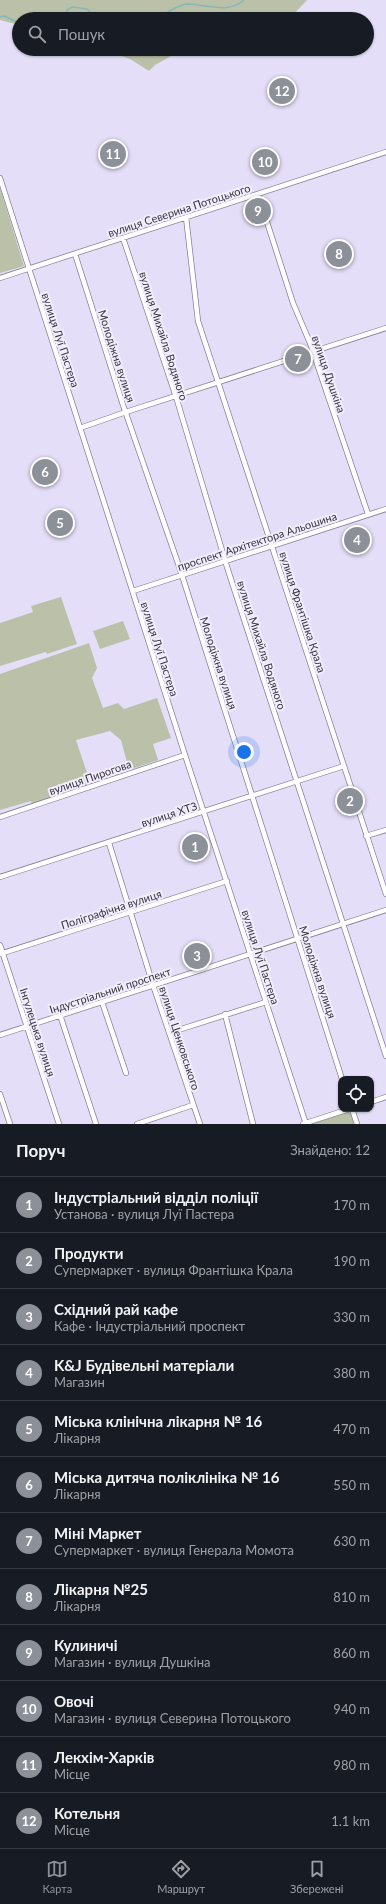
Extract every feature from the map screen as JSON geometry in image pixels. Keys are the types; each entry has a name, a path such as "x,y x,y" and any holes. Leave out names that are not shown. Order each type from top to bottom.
{"street":[{"name":"вулиця Северина Потоцького","path":"0,278 386,152"},
{"name":"вулиця Луї Пастера","path":"0,178 305,1124"},
{"name":"вулиця Душкіна","path":"258,194 293,303 313,352 368,514"},
{"name":"вулиця Франтішка Крала","path":"186,217 198,322 220,383 386,894"},
{"name":"вулиця Михайла Водяного","path":"123,238 386,1056"},
{"name":"Молодіжна вулиця","path":"75,254 126,412 182,575 341,1076"},
{"path":"80,428 386,328"},
{"name":"проспект Архітектора Альошина","path":"133,591 386,508"},
{"name":"вулиця Пирогова","path":"0,817 185,755"},
{"name":"вулиця ХТЗ","path":"0,877 344,766"},
{"path":"366,836 386,830"},
{"name":"вулиця Ценковського","path":"109,843 153,985 200,1124"},
{"name":"Поліграфічна вулиця","path":"1,954 227,881"},
{"name":"Індустріальний проспект","path":"0,1035 386,910"},
{"name":"Інгулецька вулиця","path":"0,945 1,954 59,1124"},
{"path":"102,1002 126,1073"},
{"path":"169,1033 266,1002"},
{"path":"225,1014 253,1124"},
{"path":"60,1015 96,1124"},
{"path":"0,1094 10,1124"},
{"path":"374,1101 386,1097"},
{"path":"137,1124 193,1105"},
{"path":"305,1124 342,1112"},
{"path":"352,1112 357,1124"}],"green space":[{"path":"0,0 307,0 296,12 12,12 12,23 0,20"},
{"path":"122,56 171,56 155,65 149,71 130,59"},
{"path":"0,188 24,266 0,273"},
{"path":"61,597 77,644 47,654 46,652 0,666 0,623 33,612 31,606"},
{"path":"123,621 130,639 100,649 93,631"},
{"path":"89,643 97,668 92,678 103,708 118,703 124,709 157,698 171,738 153,744 158,760 129,770 121,740 110,731 76,740 91,785 32,804 31,801 0,810 0,674"},
{"path":"343,1112 353,1112 357,1124 306,1124"}],"waterway":[{"path":"168,12 188,4 218,8 232,7 244,0"},
{"path":"67,12 67,10 72,7 87,9 90,12"},
{"path":"0,17 4,16 12,20"}],"place":[{"name":"Котельня","path":"282,91"},
{"name":"Лекхім-Харків","path":"113,154"},
{"name":"Овочі","path":"265,162"},
{"name":"Кулиничі","path":"258,211"},
{"name":"Лікарня №25","path":"339,254"},
{"name":"Міні Маркет","path":"298,359"},
{"name":"Міська дитяча поліклініка № 16","path":"45,472"},
{"name":"Міська клінічна лікарня № 16","path":"60,523"},
{"name":"K&J Будівельні матеріали","path":"357,540"},
{"name":"Продукти","path":"350,801"},
{"name":"Індустріальний відділ поліції","path":"195,847"},
{"name":"Східний рай кафе","path":"197,956"}]}
